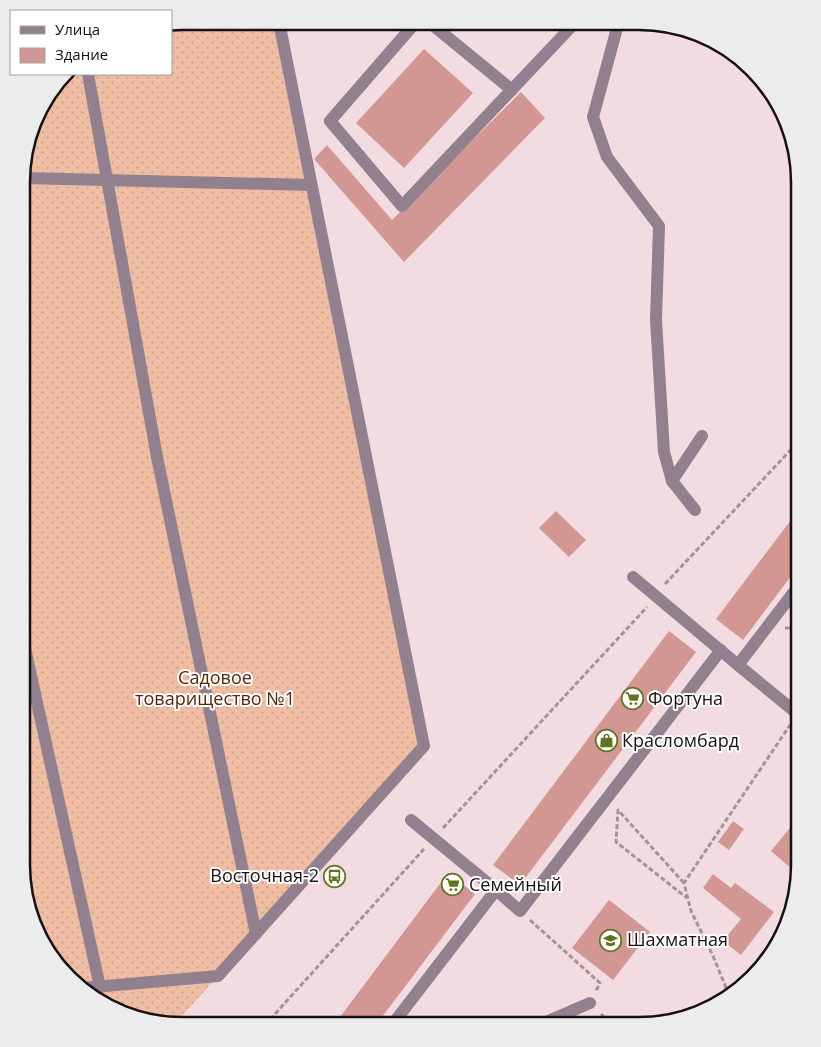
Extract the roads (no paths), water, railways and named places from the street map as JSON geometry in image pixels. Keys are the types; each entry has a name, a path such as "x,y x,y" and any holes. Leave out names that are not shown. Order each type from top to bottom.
{"street":[{"path":"92,987 218,976 424,746 281,30"},
{"path":"409,30 330,120 402,206 568,30"},
{"path":"439,30 512,90"},
{"path":"616,30 593,117 607,157 659,226 656,320 664,452 672,481 695,510"},
{"path":"88,75 157,457 256,934"},
{"path":"30,178 312,185"},
{"path":"672,481 702,436"},
{"path":"633,577 791,708"},
{"path":"738,665 791,596"},
{"path":"411,820 520,911 721,650"},
{"path":"30,671 100,987"},
{"path":"398,1017 496,890"},
{"path":"558,1017 590,1003"}],"place":[{"name":"Фортуна","path":"632,699"},
{"name":"Красломбард","path":"606,741"},
{"name":"Восточная-2","path":"335,876"},
{"name":"Семейный","path":"453,885"},
{"name":"Шахматная","path":"611,940"}],"park label":[{"name":"Садовое товарищество №1","path":"215,688"}]}
